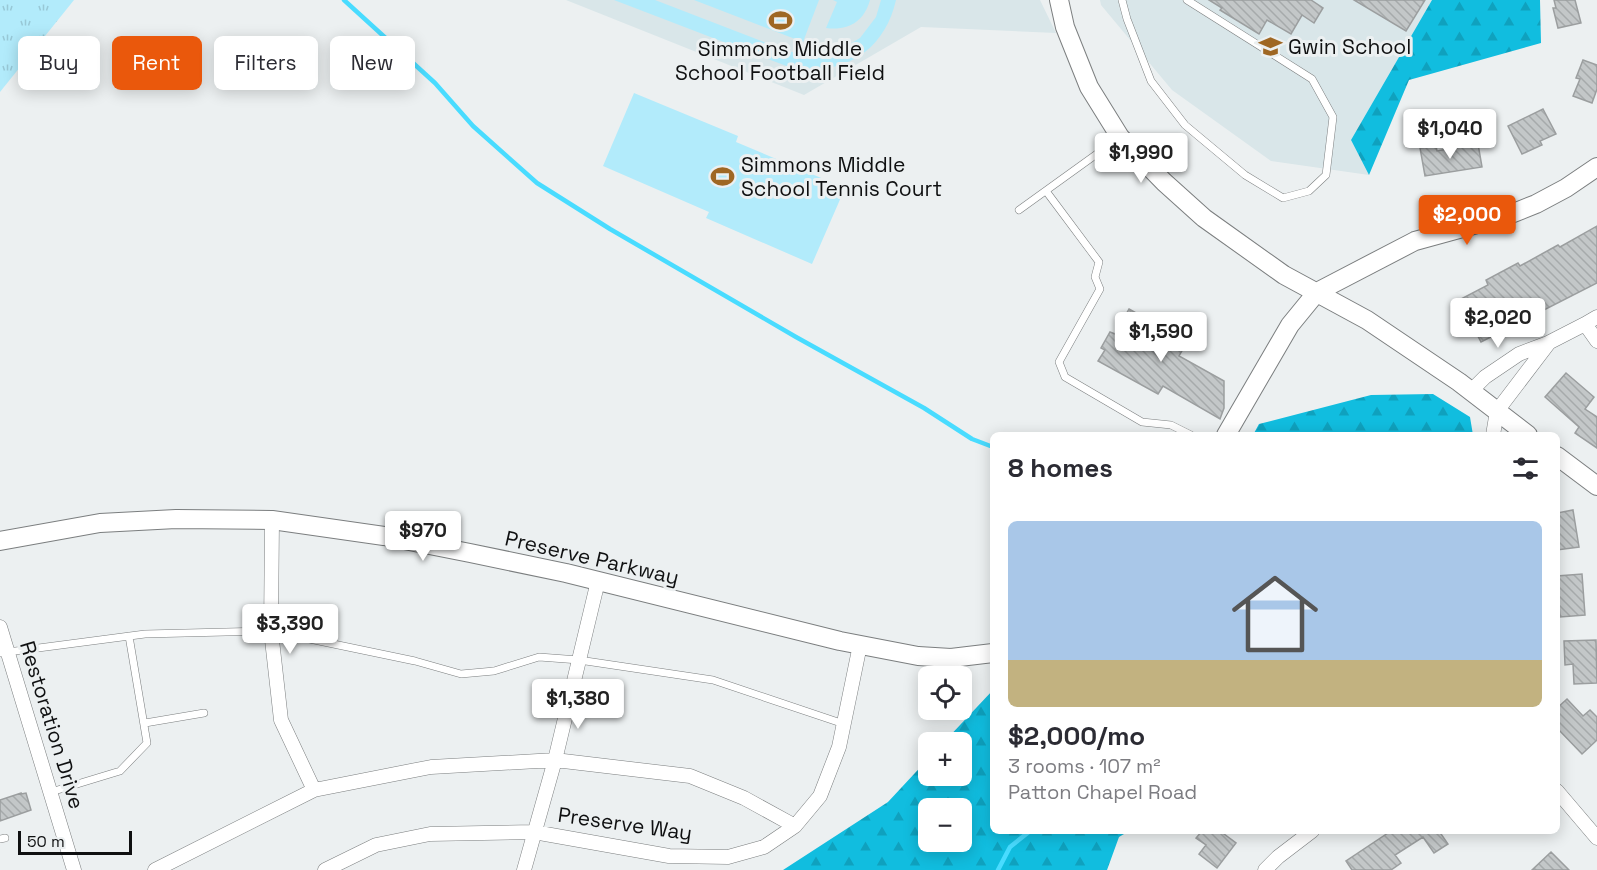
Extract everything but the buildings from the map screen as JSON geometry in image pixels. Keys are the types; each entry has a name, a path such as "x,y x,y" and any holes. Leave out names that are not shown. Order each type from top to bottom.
{"street":[{"path":"1059,0 1065,27 1089,87 1120,137 1164,183 1204,218 1284,275 1367,320 1471,391 1524,432"},
{"path":"1228,432 1290,325 1317,292 1415,241 1506,216 1536,204 1566,188 1597,167"},
{"path":"1471,391 1485,377 1519,354 1548,343 1591,321 1597,341"},
{"path":"1494,432 1497,411 1548,343"},
{"path":"1560,458 1597,486"},
{"name":"Preserve Parkway","path":"0,541 100,523 176,519 272,520 384,536 598,581 860,645 918,656 951,658 990,653"},
{"path":"272,520 271,631 281,720 314,790"},
{"path":"524,870 555,760 598,581"},
{"name":"Restoration Drive","path":"0,627 3,652 51,792 74,870"},
{"name":"Preserve Way","path":"325,870 376,845 430,834 534,832 669,856 728,857 764,847 795,826 820,796 839,747 860,645"},
{"path":"155,870 314,790 431,767 555,760 690,776 744,798 795,826"},
{"path":"1560,795 1597,838"},
{"path":"1265,870 1308,834"}],"lane":[{"path":"1122,0 1151,81 1185,125 1245,175 1283,198 1309,191 1326,175 1333,117 1312,79 1187,0"},
{"path":"1019,210 1120,137"},
{"path":"1046,191 1099,261 1095,277 1100,289 1059,362 1065,377 1142,422 1171,425 1185,432"},
{"path":"3,652 129,636 271,631 415,661 461,674 494,671 539,657 579,660 713,680 844,724"},
{"path":"51,792 120,771 147,743 129,636"},
{"path":"145,723 204,713"}],"shaded area":[{"path":"566,0 1040,0 1056,33 921,27 804,95"},
{"name":"Gwin School","path":"1100,0 1432,0 1351,140 1369,175 1271,161 1172,90 1101,5"}],"green space":[{"path":"0,0 74,0 45,36 18,36 18,70 0,92"},
{"path":"614,0 655,0 787,51 813,56 838,51 860,38 876,17 881,0 896,0 890,19 882,34 871,47 858,57 843,64 808,69 789,67"},
{"name":"Simmons Middle School Football Field","path":"694,0 819,0 803,42"},
{"path":"833,0 870,0 864,14 859,19 848,26 834,29 826,28 837,2"},
{"path":"1432,0 1540,0 1541,43 1409,80 1369,175 1351,140"},
{"name":"Simmons Middle School Tennis Court","path":"634,93 738,136 736,142 845,188 812,264 706,218 709,212 603,166"},
{"path":"1433,394 1470,417 1472,432 1255,432 1259,424 1371,395"},
{"path":"990,693 990,834 1124,834 1119,837 1107,870 783,870 888,802 918,770 918,786 972,786 972,732 953,732 965,720 972,720 972,712"}],"waterway":[{"path":"344,0 435,83 473,126 537,183 610,229 796,337 924,408 972,439 990,446"},
{"path":"998,870 1010,847 1026,834"}],"place":[{"name":"Simmons Middle School Football Field","path":"780,21"},
{"name":"Gwin School","path":"1270,47"},
{"name":"Simmons Middle School Tennis Court","path":"723,177"}]}
